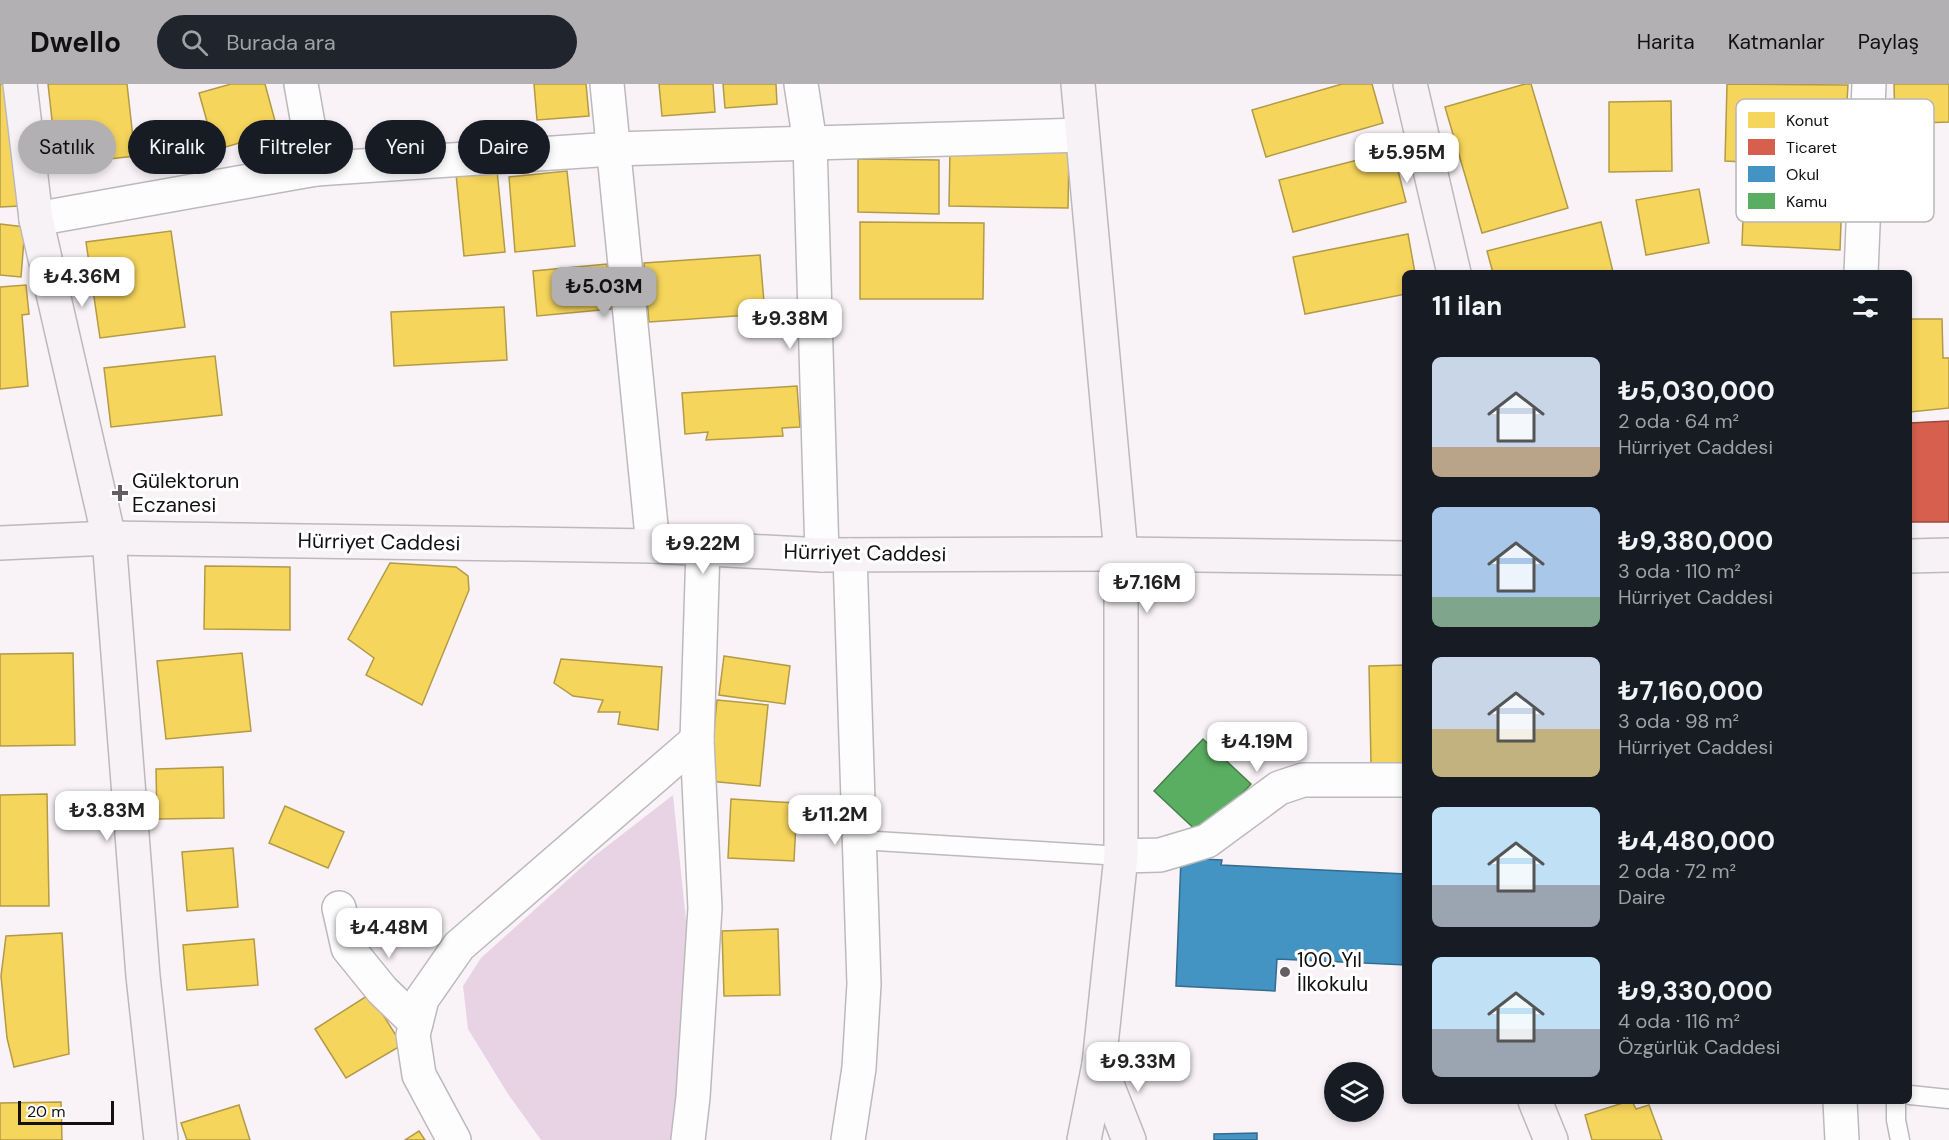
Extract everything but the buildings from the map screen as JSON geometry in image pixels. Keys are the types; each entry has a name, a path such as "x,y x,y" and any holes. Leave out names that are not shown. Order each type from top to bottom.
{"street":[{"path":"20,84 36,219 109,538 142,964 161,1140"},
{"path":"302,84 308,120"},
{"path":"607,84 652,546"},
{"path":"801,84 810,143 836,555 860,840 864,984 860,1068 848,1140"},
{"path":"1078,84 1121,554 1121,856 1099,1064 1084,1140"},
{"path":"1410,84 1453,270"},
{"path":"1868,99 1869,84"},
{"path":"353,167 613,149 1082,135"},
{"path":"36,219 288,174"},
{"path":"1861,270 1863,222"},
{"name":"Hürriyet Caddesi","path":"0,543 109,538 652,546 836,555 1121,554 1402,558"},
{"path":"688,1140 693,1097 705,908 697,740 703,549"},
{"path":"1912,556 1949,555"},
{"path":"454,1140 419,1075 413,1035 422,999 459,946 697,740"},
{"path":"1121,856 1160,855 1207,841 1279,788 1303,780 1402,780"},
{"path":"339,908 348,948 382,990 416,1023"},
{"path":"1099,1064 1129,1140"},
{"path":"1536,1104 1551,1140"},
{"path":"1840,1104 1842,1140"}],"lane":[{"path":"860,840 1121,856"},
{"path":"1912,1095 1949,1099"},
{"path":"1896,1104 1900,1140"}],"shaded area":[{"path":"673,795 691,969 678,1104 671,1140 541,1140 508,1094 468,1029 463,986 481,958 593,857"}],"place":[{"name":"Gülektorun Eczanesi","path":"120,493"},
{"name":"100. Yıl İlkokulu","path":"1285,972"}]}
